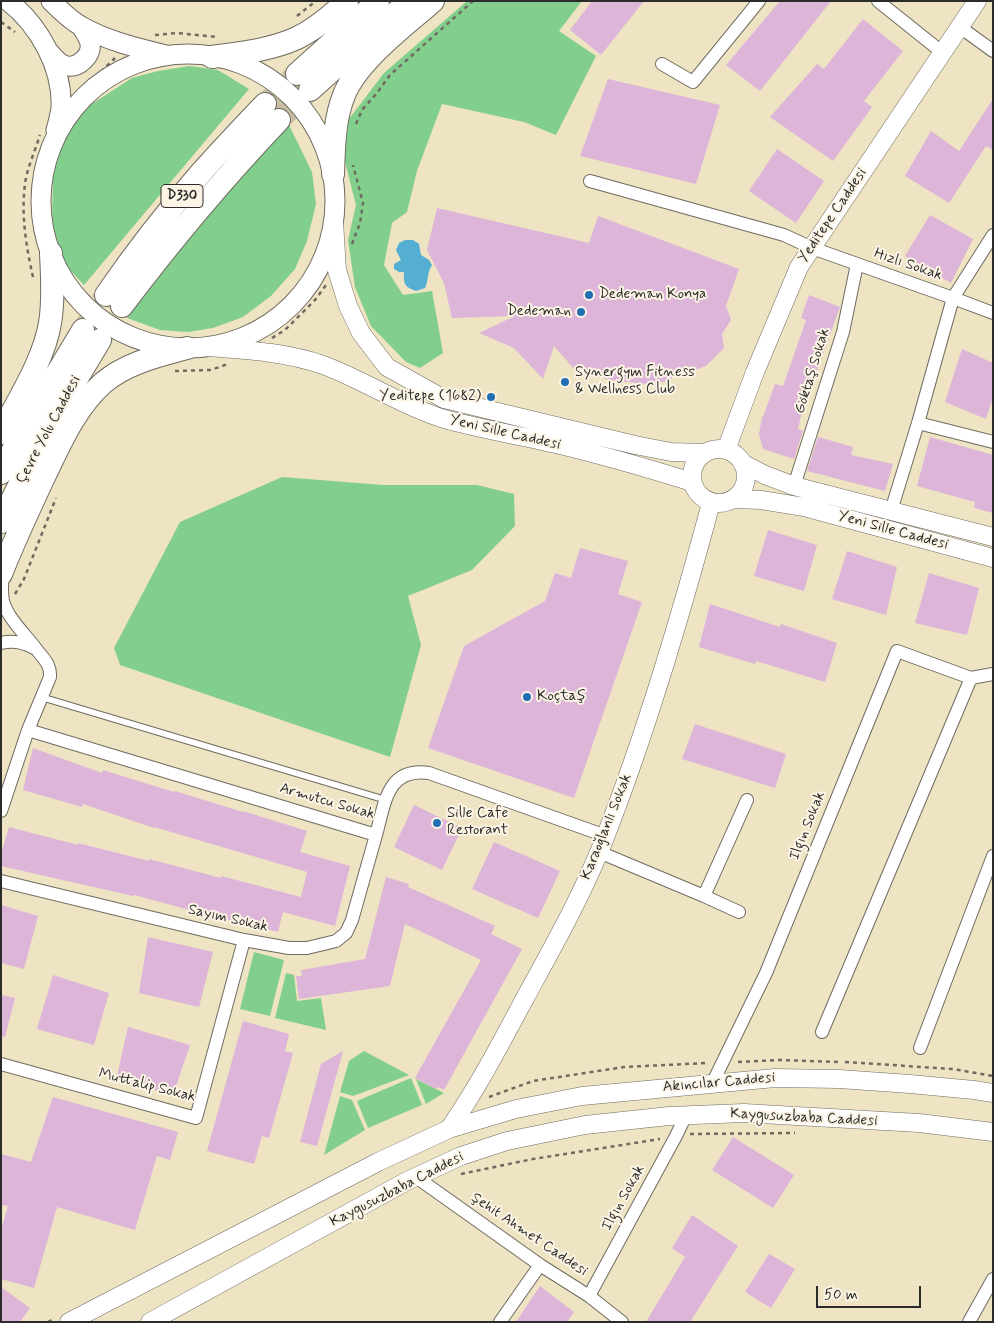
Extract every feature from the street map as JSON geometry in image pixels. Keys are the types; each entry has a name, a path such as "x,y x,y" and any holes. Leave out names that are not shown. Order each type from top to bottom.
{"highway":[{"path":"214,47 260,49 295,39 312,30 348,1"},
{"path":"378,1 304,82 409,1"},
{"path":"333,174 338,113 344,94 354,76 366,61 433,1"},
{"name":"D330","path":"114,300 166,248 238,163 272,112"},
{"path":"1,433 37,362 50,325 52,296 50,253"},
{"name":"Çevre Yolu Caddesi","path":"1,473 35,410 91,335 1,522"},
{"path":"2,572 19,529 60,444 88,398 104,382 125,368 149,358 197,347"}],"main road":[{"path":"8,1 35,27 48,51 57,78 60,91 60,109 47,138 41,204 44,229 50,253 61,276 84,306 104,322 126,334 149,343 174,347 197,347 230,342 253,333 273,321 292,305 307,287 320,266 334,221 335,205 333,174 323,143 312,122 297,102 259,72 228,60 214,47 191,55 170,56 136,64 114,75 95,88 47,138"},
{"path":"50,1 81,26 119,42 170,56"},
{"name":"Yeditepe Caddesi","path":"726,450 755,372 799,267 977,1"},
{"path":"48,51 61,64 74,66 81,62 90,51 88,36 81,26"},
{"name":"Yeni Sille Caddesi","path":"334,221 337,270 348,306 361,332 387,367 444,399 635,445 671,452 705,453"},
{"name":"Yeni Sille Caddesi","path":"197,347 281,355 322,365 423,411 455,422 555,444 692,482"},
{"path":"711,450 726,450 738,457 742,463 746,479 744,487 740,494 727,503 711,503 704,500 694,489 691,474 698,458 705,453 711,450"},
{"name":"Yeni Sille Caddesi","path":"742,463 765,475 794,486 993,537"},
{"name":"Yeni Sille Caddesi","path":"734,499 761,500 804,507 993,558"},
{"name":"Karaoğlanlı Sokak","path":"449,1129 481,1080 580,895 602,844 630,772 680,617 711,503"},
{"name":"Akıncılar Caddesi","path":"449,1129 516,1109 582,1096 775,1078 839,1079 993,1093"},
{"name":"Kaygusuzbaba Caddesi","path":"150,1322 381,1194 461,1156 507,1141 585,1125 686,1115 754,1114 920,1123 993,1132"},
{"name":"Kaygusuzbaba Caddesi","path":"69,1322 378,1162 449,1129"}],"street":[{"path":"662,64 693,82 759,1"},
{"path":"878,1 943,53"},
{"path":"960,27 993,52"},
{"name":"Hızlı Sokak","path":"590,180 784,235 812,248 993,313"},
{"path":"891,511 953,298 993,235"},
{"name":"Göktaş Sokak","path":"794,486 843,332 857,264"},
{"path":"918,423 993,442"},
{"path":"1,811 28,730 50,677 46,660 16,624 6,608 2,592 2,572"},
{"path":"1,643 20,642 38,651"},
{"name":"Ilgın Sokak","path":"712,1084 766,973 897,651 971,678"},
{"path":"822,1032 971,678 993,674"},
{"name":"Armutcu Sokak","path":"28,730 376,834 390,788 396,780 418,771 429,773 602,844 738,912"},
{"path":"704,896 747,800"},
{"name":"Sayım Sokak","path":"1,881 244,940 289,948 307,948 336,941 346,933 352,920 376,834"},
{"path":"920,1048 993,856"},
{"name":"Muttalip Sokak","path":"1,1064 196,1118 244,940"},
{"name":"Ilgın Sokak","path":"589,1296 686,1115"},
{"name":"Şehit Ahmet Caddesi","path":"416,1177 540,1265 589,1296 622,1322"},
{"path":"500,1322 540,1265"},
{"path":"968,1322 991,1286"}],"lane":[{"path":"41,697 386,800"}],"path":[{"path":"297,16 316,1"},
{"path":"356,125 362,110 390,75 473,1"},
{"path":"1,22 18,36"},
{"path":"151,35 177,33 214,47"},
{"path":"60,109 71,101 115,57 119,42"},
{"path":"34,283 27,248 23,212 25,182 47,138"},
{"path":"173,371 211,370 227,365 285,330 315,300 337,270 352,245 360,223 362,203 352,162"},
{"path":"6,608 24,579 56,497"},
{"path":"455,1176 533,1159 689,1134 802,1133"}],"green space":[{"path":"467,1 582,1 559,31 596,56 556,135 524,122 442,104 417,171 407,212 392,223 384,265 403,295 432,291 443,353 420,368 406,362 371,326 355,287 348,240 356,205 344,158 349,119 384,73"},
{"path":"189,66 218,70 249,89 84,285 66,266 52,227 53,173 62,143 81,111 132,78"},
{"path":"289,125 312,172 316,204 307,241 295,269 271,296 243,317 213,328 188,332 160,330 127,318 207,210"},
{"path":"282,477 383,485 477,485 514,494 515,526 472,570 408,596 421,645 390,757 120,665 114,648 180,522"},
{"path":"254,952 284,960 270,1016 240,1009"},
{"path":"286,973 294,975 297,1001 321,998 326,1030 275,1018"},
{"path":"364,1051 409,1075 353,1096 340,1092 349,1061"},
{"path":"411,1078 422,1105 368,1128 357,1101"},
{"path":"416,1079 444,1093 426,1104"},
{"path":"340,1096 352,1100 365,1130 324,1155"}],"water":[{"path":"405,240 413,240 419,244 421,255 429,260 432,265 425,288 416,291 409,288 406,284 404,272 394,269 394,264 401,260 396,250 399,243"}],"building":[{"path":"592,1 644,1 601,55 570,30"},
{"path":"780,1 831,1 760,91 726,65"},
{"path":"863,19 903,51 864,101 872,107 833,161 770,117 817,64 824,69"},
{"path":"608,79 720,105 696,184 580,156"},
{"path":"993,99 993,150 986,146 949,203 905,176 931,131 959,151"},
{"path":"777,149 824,181 796,223 749,191"},
{"name":"Dedeman Konya","path":"437,208 589,243 598,216 739,269 726,306 731,320 722,334 724,348 706,366 654,385 611,380 576,371 554,346 543,379 514,348 479,333 515,316 452,318 444,283 427,250"},
{"path":"930,215 973,239 951,283 905,256"},
{"path":"809,295 840,307 811,387 808,386 798,429 803,431 794,459 763,449 759,434 762,417 775,384 783,386 806,320 801,318"},
{"path":"962,349 993,363 993,397 986,419 945,402"},
{"path":"818,437 853,447 851,455 893,464 885,491 807,471"},
{"path":"930,437 993,455 993,513 974,508 975,502 917,486"},
{"path":"768,530 817,545 804,591 754,576"},
{"name":"Koçtaş","path":"580,548 628,561 618,594 642,602 574,798 428,748 464,646 545,601 555,573 571,578"},
{"path":"847,551 897,567 886,615 832,599"},
{"path":"929,573 979,588 967,635 915,623"},
{"path":"710,604 780,627 781,624 837,643 825,682 756,661 755,664 699,647"},
{"path":"695,724 786,754 775,788 682,759"},
{"path":"33,748 102,773 103,770 307,831 300,852 350,866 335,926 283,912 278,932 134,895 1,866 1,854 9,827 78,845 78,843 149,861 149,859 221,878 221,876 301,897 307,872 154,828 83,804 82,807 23,790"},
{"path":"414,805 462,828 442,870 394,847"},
{"path":"494,842 560,871 538,918 472,889"},
{"path":"386,877 409,884 408,887 495,926 491,934 522,949 444,1090 438,1087 436,1089 415,1078 481,960 405,924 390,986 299,999 296,976 302,976 301,970 365,959"},
{"path":"1,905 38,916 24,969 1,963"},
{"path":"148,937 213,952 199,1007 139,993"},
{"path":"53,975 109,993 94,1045 37,1029"},
{"path":"1,995 15,998 5,1037 1,1036"},
{"path":"243,1021 289,1034 285,1051 293,1053 269,1138 262,1136 254,1164 207,1151"},
{"path":"128,1027 190,1045 173,1095 116,1080"},
{"path":"343,1051 317,1146 300,1142 321,1064"},
{"path":"53,1097 178,1132 170,1160 157,1156 135,1230 57,1207 34,1288 1,1279 1,1230 8,1206 1,1205 1,1154 31,1162"},
{"path":"733,1137 794,1175 773,1208 712,1170"},
{"path":"692,1215 738,1246 690,1322 646,1322 685,1257 672,1248"},
{"path":"769,1254 795,1269 771,1308 745,1292"},
{"path":"540,1286 574,1312 567,1322 516,1322"},
{"path":"1,1287 30,1308 20,1322 1,1322"}],"tunnel":[{"path":"265,104 297,74"},
{"path":"279,120 310,90"},
{"path":"83,330 106,295"},
{"path":"100,340 122,306"}],"place":[{"name":"Dedeman Konya","path":"589,295"},
{"name":"Dedeman","path":"581,312"},
{"name":"Synergym Fitness & Wellness Club","path":"565,382"},
{"name":"Yeditepe (1682)","path":"491,397"},
{"name":"Koçtaş","path":"527,697"},
{"name":"Sille Cafe Restorant","path":"437,823"}]}
